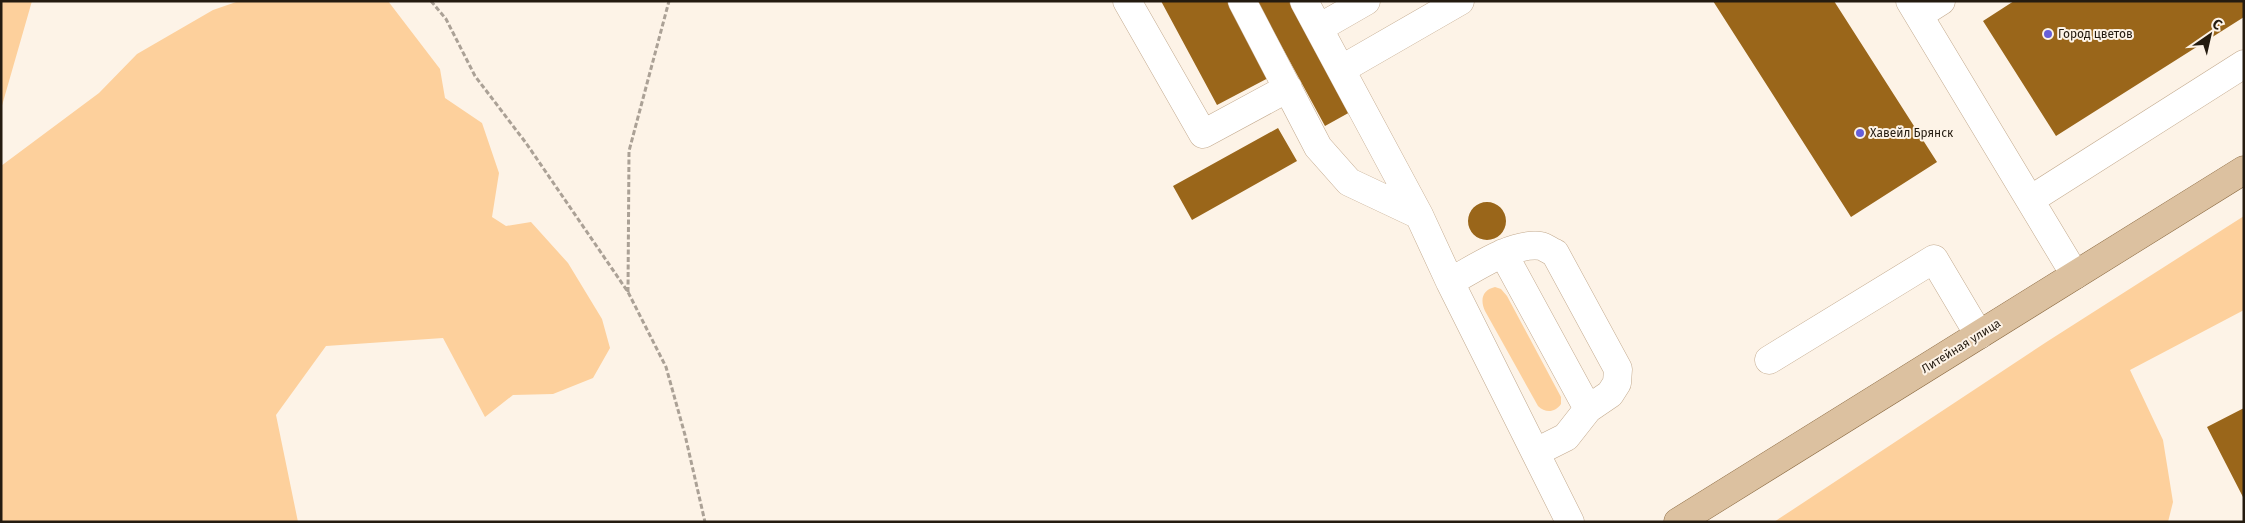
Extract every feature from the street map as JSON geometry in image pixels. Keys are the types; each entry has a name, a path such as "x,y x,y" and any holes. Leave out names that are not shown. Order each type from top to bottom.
{"main road":[{"name":"Литейная улица","path":"1678,522 2244,170"}],"lane":[{"path":"1127,1 1203,134 1288,88"},
{"path":"1242,1 1318,147 1349,182 1419,215"},
{"path":"1304,1 1419,215 1450,282 1570,522"},
{"path":"1319,28 1366,1"},
{"path":"1342,69 1460,1"},
{"path":"1923,6 2074,276"},
{"path":"2030,200 2244,64"},
{"path":"1450,282 1503,253 1528,246 1542,246 1555,253 1618,369 1618,383 1610,394 1588,409 1566,437 1536,452"},
{"path":"1503,253 1588,409"},
{"path":"1769,360 1934,259 1979,335"}],"path":[{"path":"431,1 446,18 475,76 526,143 628,292 666,367 685,436 705,522"},
{"path":"628,292 629,151 669,1"}],"shaded area":[{"path":"1,1 32,1 1,109"},
{"path":"239,1 388,1 440,69 445,98 482,123 499,173 492,217 506,226 531,222 568,263 602,319 610,348 593,378 553,394 513,395 485,417 443,338 326,346 276,415 298,522 1,522 1,166 99,93 137,54 213,10"},
{"path":"2244,216 2244,310 2130,370 2163,440 2173,502 2168,522 1774,522 2048,341"},
{"path":"1495,287 1501,289 1507,296 1561,397 1561,404 1556,409 1547,411 1538,406 1485,311 1483,296 1487,290"}],"building":[{"path":"1161,1 1232,1 1272,76 1217,105"},
{"path":"1257,1 1293,1 1352,111 1325,126"},
{"path":"1713,1 1834,1 1937,162 1851,217"},
{"path":"2014,1 2244,1 2244,17 2056,136 1983,21"},
{"path":"1278,128 1297,161 1192,220 1173,186"},
{"path":"1487,202 1501,207 1506,221 1501,235 1487,240 1473,235 1468,221 1473,207"},
{"path":"2244,408 2244,499 2207,427"}],"place":[{"name":"Город цветов","path":"2048,34"},
{"name":"Хавейл Брянск","path":"1860,133"}]}
